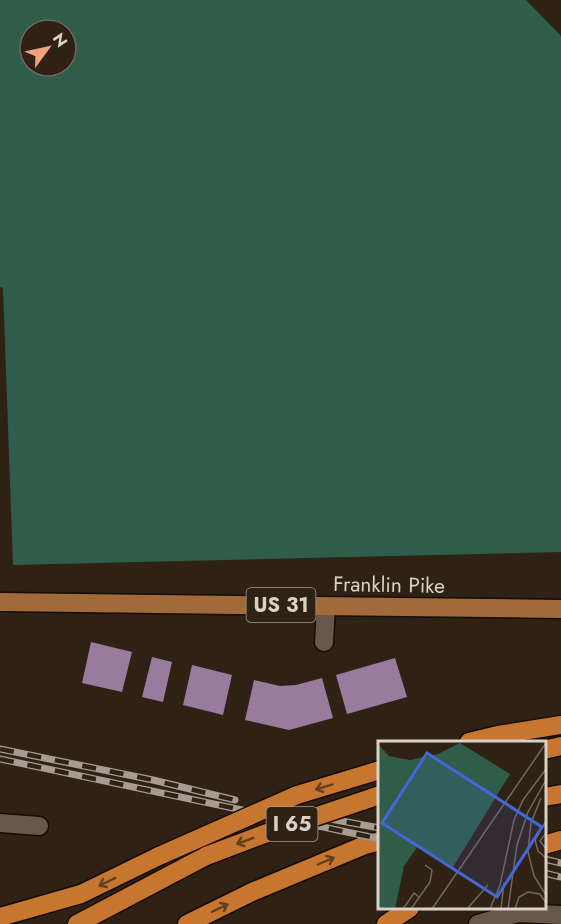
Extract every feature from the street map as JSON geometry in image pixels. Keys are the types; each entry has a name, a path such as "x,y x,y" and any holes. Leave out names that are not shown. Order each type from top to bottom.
{"highway":[{"path":"473,741 561,725"},
{"path":"546,750 561,746"},
{"path":"0,917 81,894 159,856 297,795 378,771"},
{"path":"546,797 561,794"},
{"name":"I 65","path":"77,924 206,856 378,796"},
{"path":"546,844 561,840"},
{"name":"I 65","path":"187,924 252,892 378,842"},
{"path":"386,924 408,909"}],"main road":[{"name":"Franklin Pike","path":"0,602 561,609"}],"street":[{"path":"324,642 326,606"},
{"path":"0,823 39,826"},
{"path":"478,924 518,913 561,915"}],"green space":[{"path":"0,0 526,0 561,36 561,552 13,565 3,288 0,287"}],"building":[{"path":"91,642 132,652 122,692 82,683"},
{"path":"152,657 172,662 163,702 142,697"},
{"path":"395,658 407,697 347,714 336,675"},
{"path":"192,665 232,675 223,715 183,705"},
{"path":"322,678 333,718 289,730 245,720 254,680 280,686 296,685"}],"railway":[{"path":"0,749 153,780 235,800"},
{"path":"0,759 378,839"},
{"path":"264,807 378,828"},
{"path":"546,859 561,863"},
{"path":"546,873 561,877"}]}
